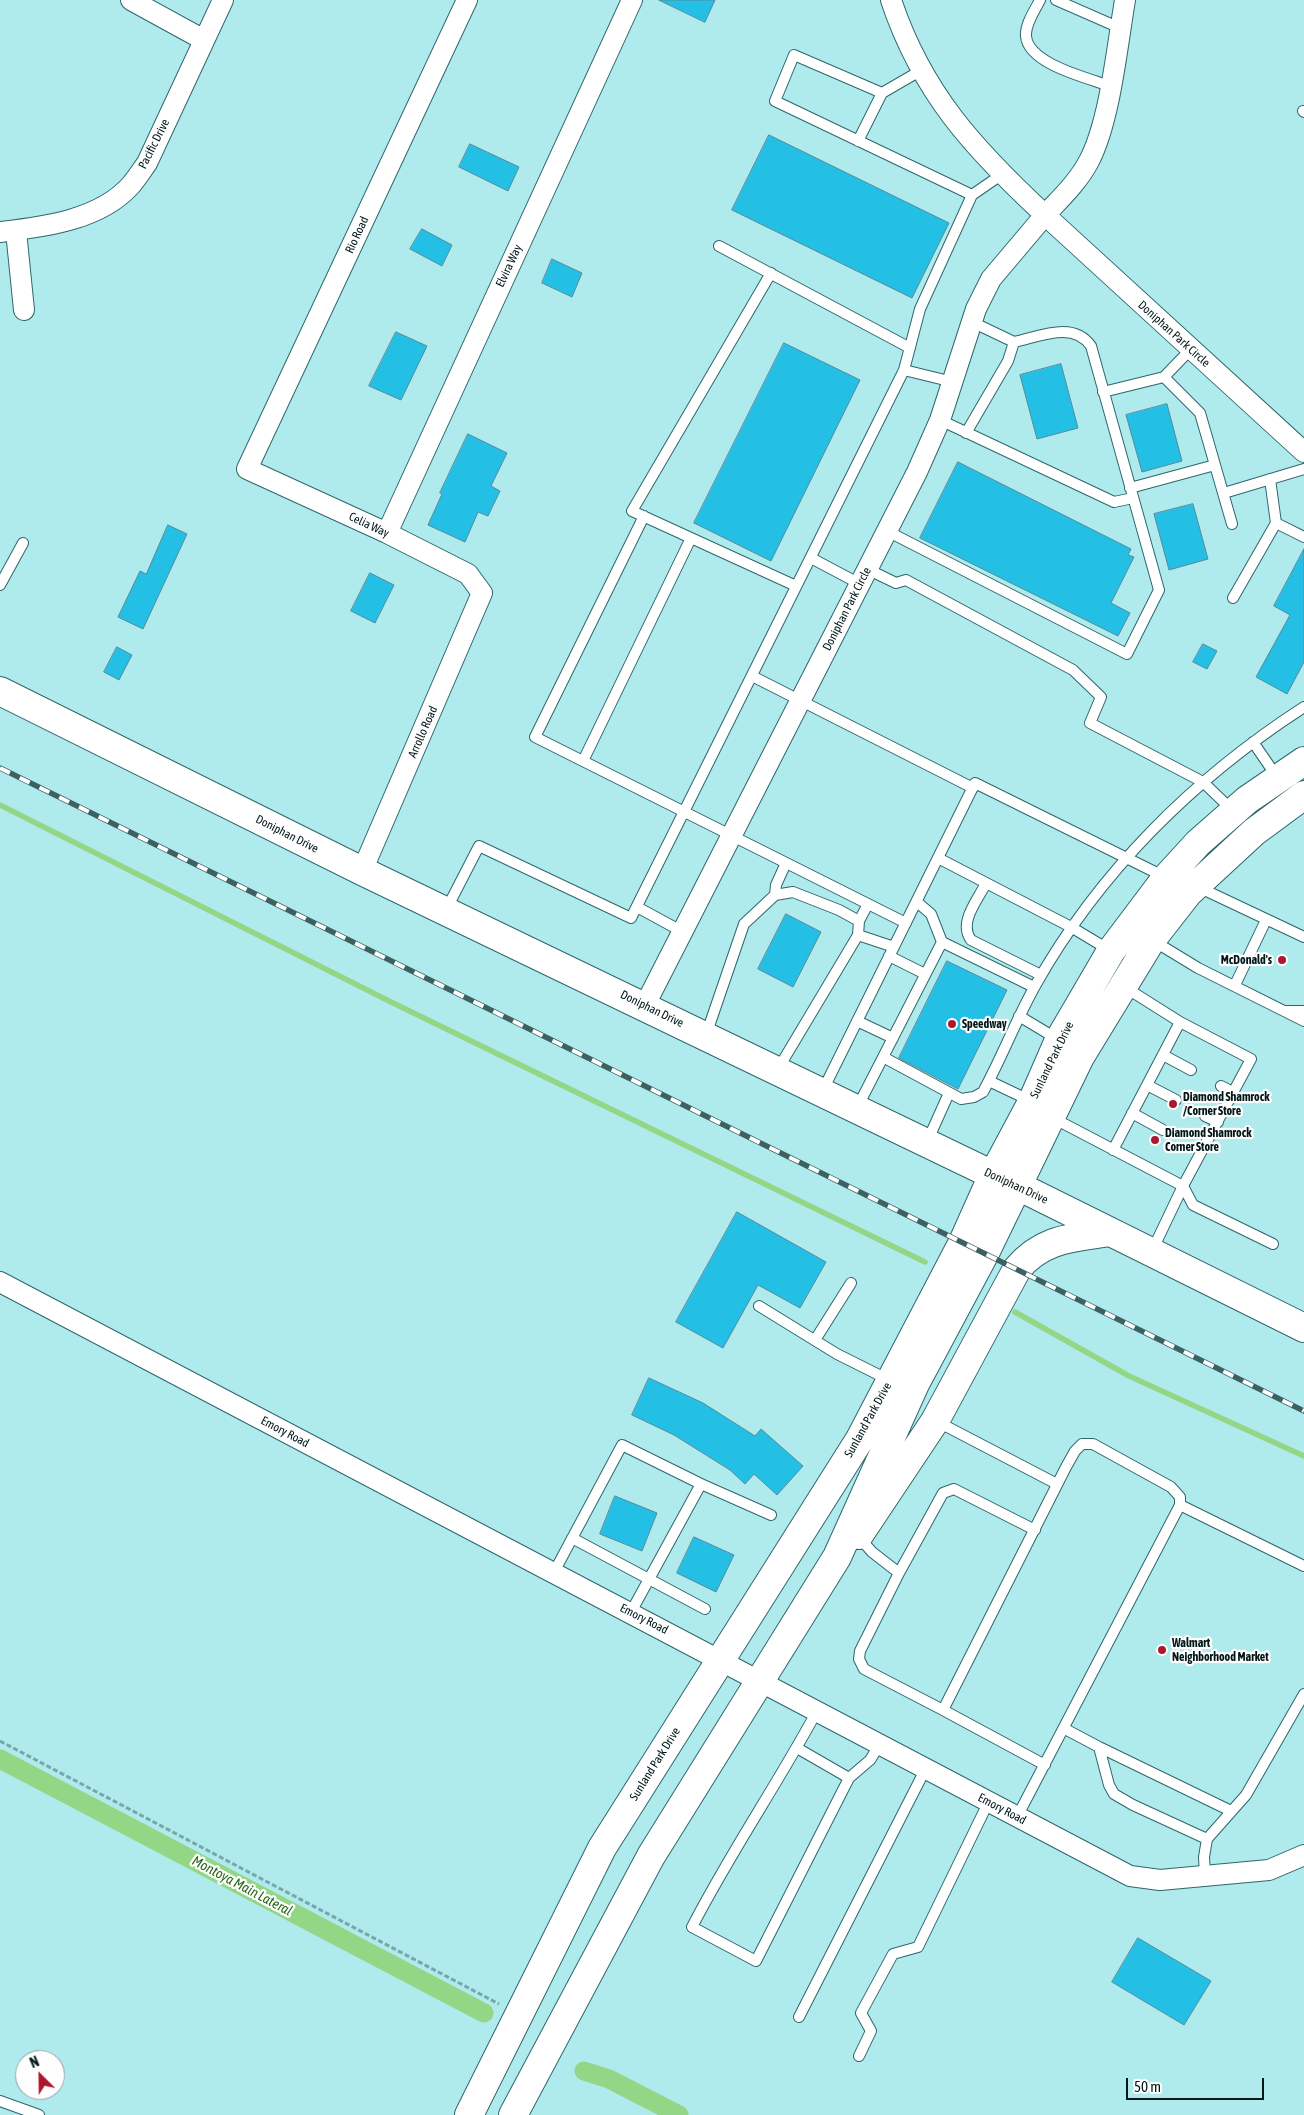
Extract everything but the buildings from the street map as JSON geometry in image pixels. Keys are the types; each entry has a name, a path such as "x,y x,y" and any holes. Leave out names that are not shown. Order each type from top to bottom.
{"main road":[{"name":"Doniphan Drive","path":"0,691 362,871 706,1035 926,1144 1018,1186 1304,1328"},
{"name":"Sunland Park Drive","path":"855,1530 915,1384 1018,1186 1060,1040 1111,951 1166,878 1198,843 1277,777 1304,761"},
{"name":"Sunland Park Drive","path":"469,2115 602,1848 860,1439 963,1242 994,1175 1080,1057 1152,939 1196,886 1254,832 1304,795"},
{"path":"513,2115 651,1856 837,1557 935,1421 1017,1269 1027,1258 1050,1243 1110,1232"}],"street":[{"path":"131,0 204,40"},
{"name":"Pacific Drive","path":"8,232 80,217 106,205 130,186 147,163 223,0"},
{"name":"Rio Road","path":"247,469 467,0"},
{"name":"Elvira Way","path":"387,533 632,0"},
{"name":"Doniphan Park Circle","path":"891,0 903,35 920,71 970,141 1001,175 1304,452"},
{"name":"Doniphan Park Circle","path":"645,1006 887,531 940,420 972,322 991,279 1045,215 1070,190 1089,161 1102,128 1125,0"},
{"path":"8,232 24,310"},
{"name":"Celia Way","path":"247,469 387,533 468,574 482,593"},
{"name":"Arrollo Road","path":"362,871 482,593"},
{"name":"Emory Road","path":"0,1282 553,1574 721,1659 1130,1876 1160,1880 1269,1870 1304,1855"}],"lane":[{"path":"1040,0 1026,28 1026,37 1032,51 1046,62 1110,86"},
{"path":"1056,0 1120,28"},
{"path":"882,92 794,55 775,101 972,195"},
{"path":"858,141 882,92 920,71"},
{"path":"445,911 479,846 631,918 904,370 920,309 972,195 1001,175"},
{"path":"719,246 910,348"},
{"path":"771,274 632,511 796,586"},
{"path":"887,531 1127,654 1159,590 1090,346 1085,338 1067,330 1014,342 972,322"},
{"path":"966,433 1008,361 1014,342"},
{"path":"1103,392 1164,377 1191,349"},
{"path":"904,370 953,382"},
{"path":"1164,377 1200,413 1232,524"},
{"path":"940,420 1114,502 1131,494 1215,466"},
{"path":"1224,493 1304,468"},
{"path":"1233,598 1276,522 1270,479"},
{"path":"644,516 535,737 906,923"},
{"path":"1276,522 1304,536"},
{"path":"583,761 691,538"},
{"path":"0,585 23,543"},
{"path":"811,558 864,576 896,583 906,580 1074,670 1101,697 1090,723 1203,782 1233,812"},
{"path":"752,676 973,788"},
{"path":"883,1057 961,1100 983,1092 1034,987 1071,927 1127,857 1203,782 1253,742 1304,707"},
{"path":"1253,742 1277,777"},
{"path":"822,1092 975,783 1166,878"},
{"path":"938,858 1071,927 1111,951"},
{"path":"775,895 776,885 786,863"},
{"path":"986,883 965,922 967,934 971,940 1041,976"},
{"path":"1196,886 1303,938"},
{"path":"706,1035 744,924 775,895 793,892 839,910 858,921"},
{"path":"916,902 931,914 942,942 1034,987"},
{"path":"777,1070 858,935 858,921 868,904"},
{"path":"637,907 682,932"},
{"path":"1235,985 1266,920"},
{"path":"858,935 892,952 925,974"},
{"path":"1152,939 1198,968 1304,1021"},
{"path":"856,1109 942,942"},
{"path":"1123,986 1180,1022 1251,1059 1218,1122 1197,1147 1183,1186 1152,1252"},
{"path":"1286,1011 1304,1011"},
{"path":"1019,1016 1060,1040"},
{"path":"858,1021 893,1038"},
{"path":"1113,1150 1180,1022"},
{"path":"1163,1055 1191,1070"},
{"path":"989,1081 1113,1150 1183,1186 1193,1205 1273,1244"},
{"path":"1147,1085 1176,1100"},
{"path":"1221,1086 1233,1092"},
{"path":"926,1144 949,1093"},
{"path":"1132,1114 1163,1130"},
{"path":"1205,1116 1218,1122"},
{"path":"815,1340 851,1283"},
{"path":"759,1306 837,1354 890,1380"},
{"path":"935,1421 1057,1484"},
{"path":"942,1710 1057,1484 1075,1451 1082,1444 1092,1444 1171,1487 1180,1497 1180,1505 1065,1728 1017,1816"},
{"path":"553,1574 622,1445 701,1484 771,1514"},
{"path":"631,1612 701,1484"},
{"path":"1035,1530 954,1488 948,1489 943,1493 930,1515 899,1573 860,1651 859,1659 864,1668 1044,1765"},
{"path":"1180,1505 1304,1566"},
{"path":"855,1530 872,1552 899,1573"},
{"path":"572,1538 705,1609"},
{"path":"1205,1876 1204,1857 1207,1839 1246,1795 1304,1694"},
{"path":"817,1711 797,1748 715,1882 692,1928 756,1962 849,1778 870,1760 880,1744"},
{"path":"1065,1728 1099,1747 1231,1811"},
{"path":"1099,1747 1109,1785 1114,1794 1133,1806 1207,1839"},
{"path":"797,1748 849,1778"},
{"path":"799,2017 926,1768"},
{"path":"859,2056 871,2032 861,2013 893,1954 918,1947 989,1801"},
{"path":"0,2101 39,2115"}],"path":[{"path":"0,1741 496,2003 520,2013"}],"waterway":[{"path":"0,805 391,1002 925,1262"},
{"path":"1015,1312 1129,1376 1304,1456"},
{"name":"Montoya Main Lateral","path":"0,1759 484,2013"},
{"name":"Montoya Main Lateral","path":"584,2071 609,2079 679,2115"}],"railway":[{"path":"0,768 1304,1411"}],"place":[{"name":"McDonald's","path":"1282,960"},
{"name":"Speedway","path":"952,1024"},
{"name":"Diamond Shamrock /Corner Store","path":"1173,1104"},
{"name":"Diamond Shamrock Corner Store","path":"1155,1140"},
{"name":"Walmart Neighborhood Market","path":"1162,1650"}]}
